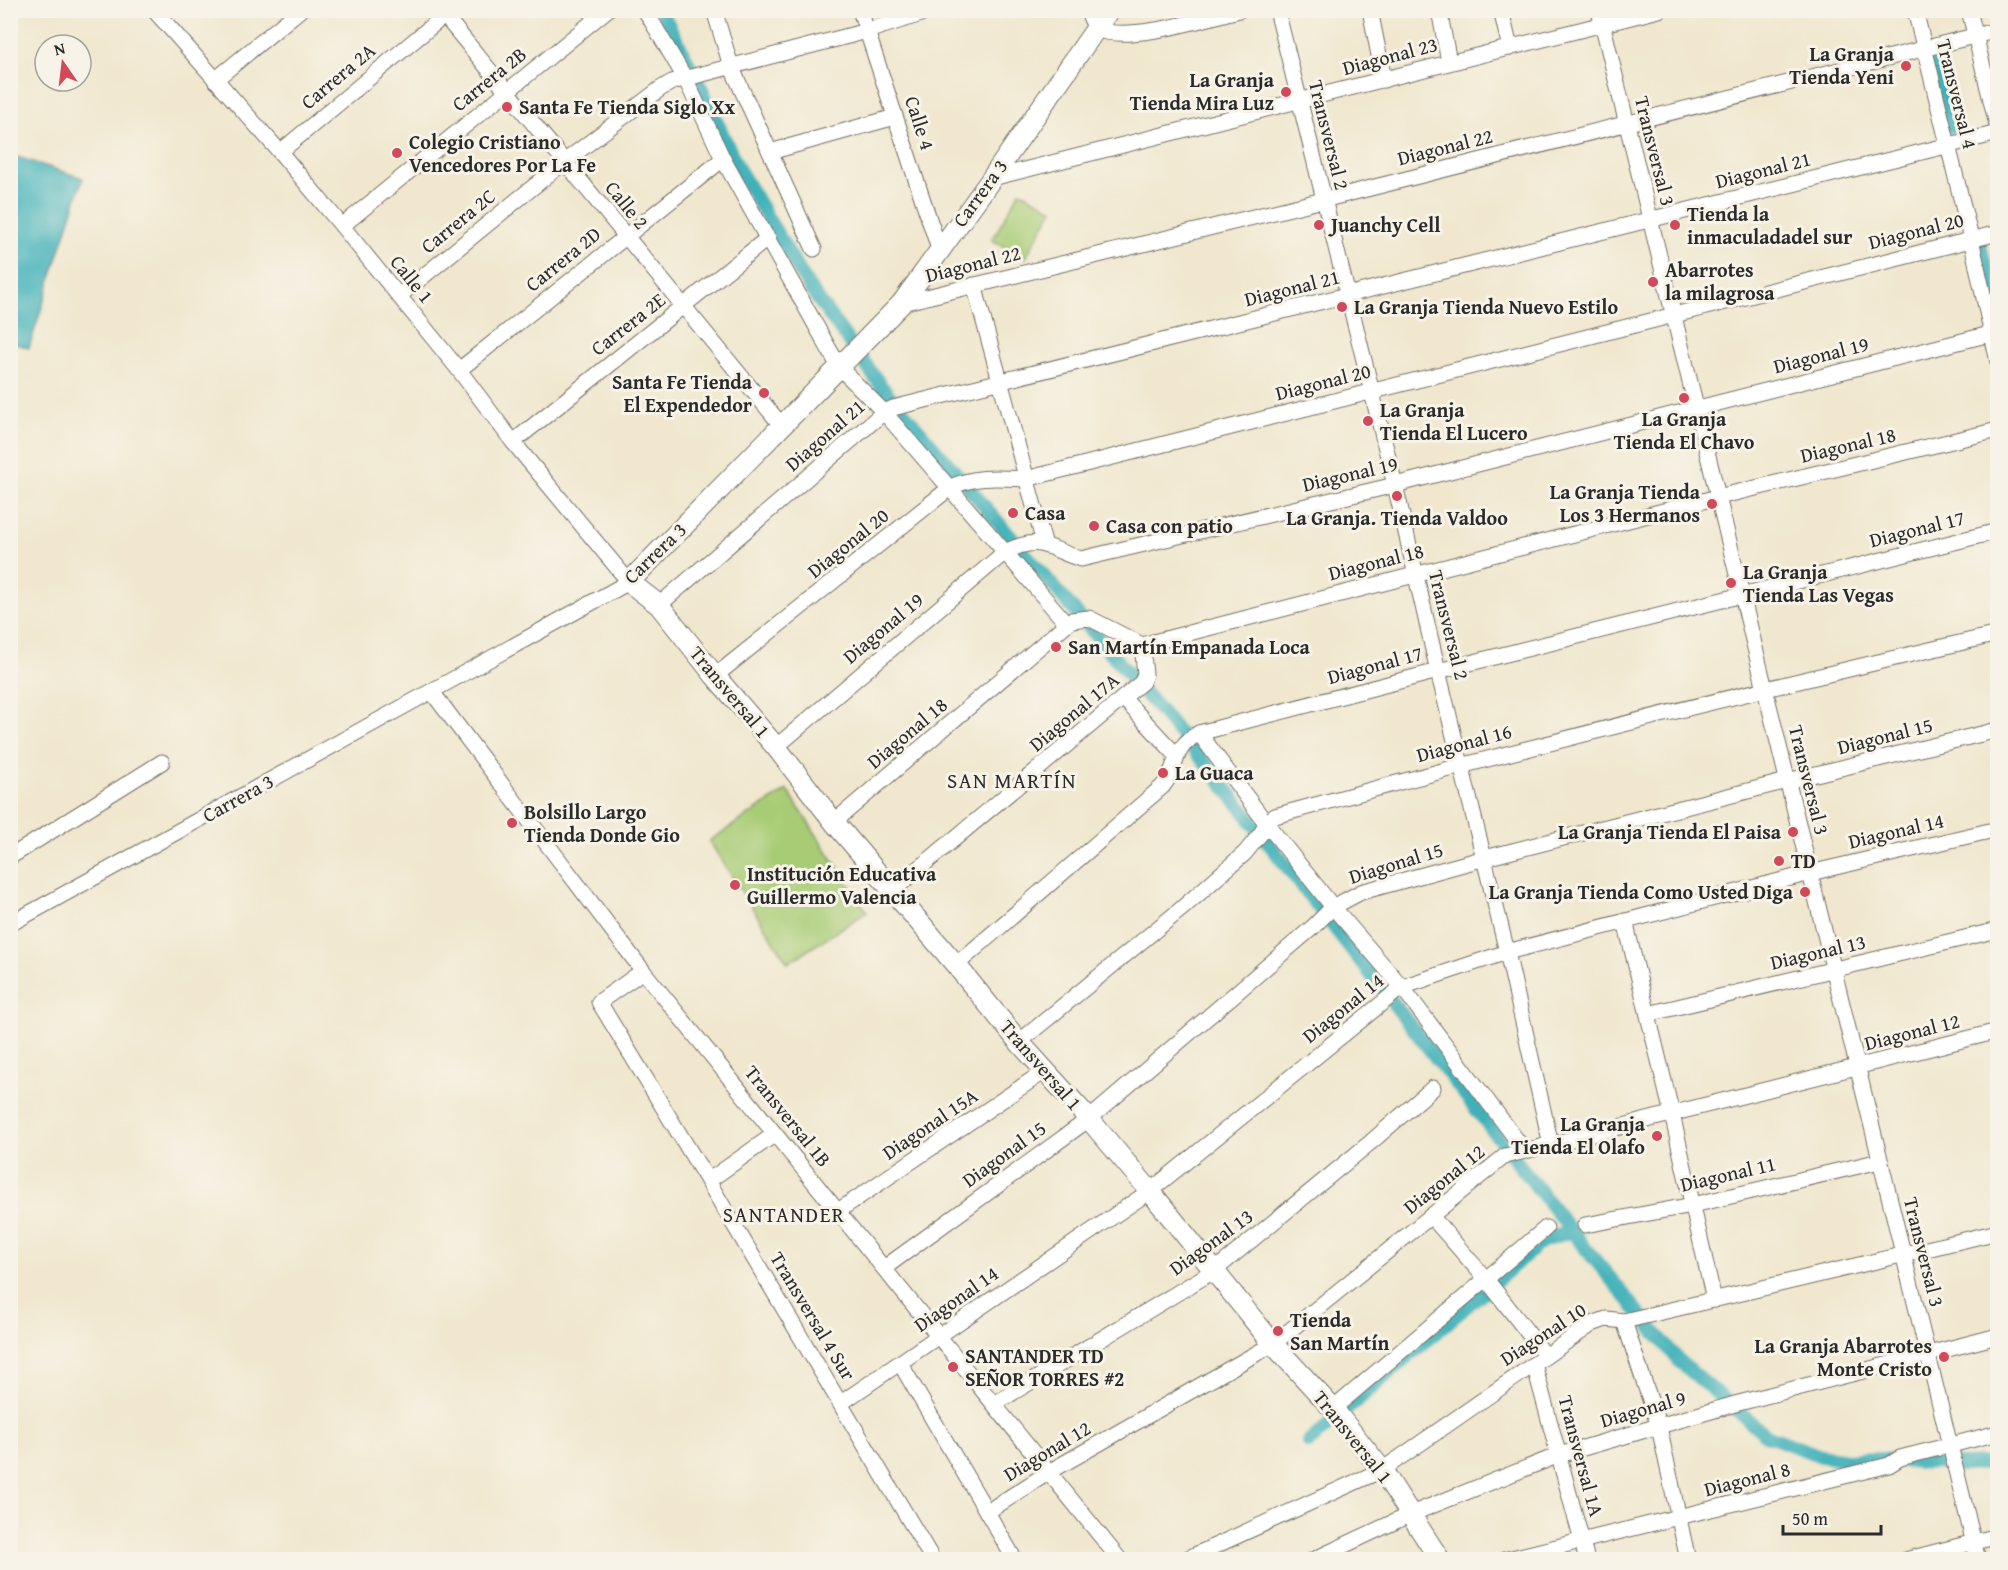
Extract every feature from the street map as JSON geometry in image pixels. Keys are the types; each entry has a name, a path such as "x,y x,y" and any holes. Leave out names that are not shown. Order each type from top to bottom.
{"street":[{"name":"Calle 1","path":"154,10 280,152 342,226 459,370 513,442 629,582"},
{"path":"215,80 300,10"},
{"name":"Carrera 2B","path":"342,226 607,10"},
{"path":"645,10 687,78 723,159 842,363 889,410 957,485 1013,549 1069,622 1089,618 1142,645"},
{"path":"714,10 731,66 814,249"},
{"name":"Calle 4","path":"860,10 939,249"},
{"name":"Carrera 2C","path":"399,296 564,162 660,89 687,78 867,31 934,10"},
{"path":"1087,10 1096,29 1120,35 1139,33 1239,10"},
{"name":"Carrera 3","path":"10,924 629,582 902,303 1109,10"},
{"name":"Transversal 2","path":"1277,10 1395,485 1414,574 1485,858 1551,1145"},
{"path":"1370,10 1384,80"},
{"path":"1439,10 1449,62"},
{"path":"1501,10 1510,48"},
{"name":"Diagonal 23","path":"992,178 1510,48 1601,17 1659,10"},
{"name":"Transversal 4","path":"1915,10 1933,46 1950,144 1994,333 1998,362"},
{"path":"1969,10 1998,131"},
{"name":"Calle 2","path":"445,12 507,92 782,426"},
{"name":"Carrera 2A","path":"280,152 445,12"},
{"name":"Transversal 3","path":"1601,17 1978,1560"},
{"name":"Diagonal 22","path":"902,303 1323,200 1998,30"},
{"path":"770,153 895,117"},
{"name":"Diagonal 21","path":"659,605 889,410 1998,131"},
{"name":"Carrera 2D","path":"459,370 723,159"},
{"name":"Diagonal 20","path":"715,676 957,485 981,478 1026,479 1998,233"},
{"name":"Carrera 2E","path":"513,442 768,238"},
{"path":"974,285 1044,543 1013,549"},
{"name":"Diagonal 19","path":"1044,543 1065,555 1081,559 1395,485 1994,333"},
{"name":"Diagonal 18","path":"1142,645 1718,497 1998,430"},
{"name":"Diagonal 17","path":"1187,744 1438,671 1998,531"},
{"name":"Diagonal 19","path":"776,747 1013,549"},
{"name":"Transversal 1","path":"629,582 659,605 715,676 776,747 834,822 1019,1042 1150,1191 1273,1344 1338,1416 1382,1470 1440,1560"},
{"name":"Diagonal 18","path":"834,822 1069,622"},
{"name":"Diagonal 16","path":"1019,1042 1180,910 1245,853 1275,816 1462,765 1765,688 1998,634"},
{"name":"Diagonal 17A","path":"892,891 1142,682 1145,674 1142,645"},
{"name":"Transversal 1B","path":"432,692 643,971 1120,1560"},
{"path":"1126,696 1187,744 1264,827 1396,991 1516,1153"},
{"name":"Diagonal 15","path":"884,1268 1089,1119 1313,927 1330,909 1361,892 1787,781 1998,730"},
{"path":"956,965 1163,786 1172,775 1187,744"},
{"path":"10,857 162,762"},
{"name":"Diagonal 14","path":"841,1403 1150,1191 1396,991 1507,952 1810,873 1998,829"},
{"path":"1625,921 1714,1300"},
{"name":"Diagonal 13","path":"1648,1014 1998,930"},
{"name":"Transversal 4 Sur","path":"643,971 599,1002 933,1560"},
{"name":"Diagonal 12","path":"987,1512 1049,1472 1273,1344 1431,1216 1516,1153 1998,1031"},
{"name":"Diagonal 15A","path":"838,1211 1045,1071"},
{"name":"Diagonal 13","path":"994,1404 1215,1270 1433,1088"},
{"path":"708,1181 776,1134"},
{"name":"Diagonal 11","path":"1584,1225 1693,1205 1880,1161"},
{"path":"1431,1216 1508,1307 1540,1360"},
{"path":"1338,1416 1485,1279 1546,1228"},
{"name":"Diagonal 10","path":"1184,1560 1382,1470 1592,1324 1606,1319 1631,1320 1998,1232"},
{"path":"1631,1320 1659,1427 1688,1560"},
{"name":"Diagonal 9","path":"1313,1560 1411,1514 1559,1455 1735,1404 1998,1336"},
{"name":"Transversal 1A","path":"1540,1360 1559,1455 1587,1560"},
{"path":"900,1363 1015,1560"},
{"name":"Diagonal 8","path":"1504,1560 1894,1462 1951,1451 1998,1433"},
{"path":"1905,1560 1998,1536"}],"green space":[{"path":"1020,191 1053,209 1025,258 992,240"},
{"path":"787,790 867,912 788,963 709,841"}],"water":[{"path":"11,155 83,178 29,348 11,342"}],"waterway":[{"path":"661,10 700,85 738,168 809,287 882,387 1213,772 1571,1231 1680,1362 1766,1435 1821,1456 1846,1460 1881,1459 1962,1465 1998,1463"},
{"path":"1935,61 1951,127"},
{"path":"1977,233 1998,315"},
{"path":"1309,1442 1541,1242 1571,1231"}],"place":[{"name":"La Granja Tienda Yeni","path":"1906,66"},
{"name":"La Granja Tienda Mira Luz","path":"1286,92"},
{"name":"Santa Fe Tienda Siglo Xx","path":"507,107"},
{"name":"Colegio Cristiano Vencedores Por La Fe","path":"397,153"},
{"name":"Juanchy Cell","path":"1319,225"},
{"name":"Tienda la inmaculadadel sur","path":"1675,225"},
{"name":"Abarrotes la milagrosa","path":"1653,282"},
{"name":"La Granja Tienda Nuevo Estilo","path":"1342,307"},
{"name":"Santa Fe Tienda El Expendedor","path":"764,393"},
{"name":"La Granja Tienda El Chavo","path":"1684,398"},
{"name":"La Granja Tienda El Lucero","path":"1368,421"},
{"name":"La Granja. Tienda Valdoo","path":"1397,496"},
{"name":"La Granja Tienda Los 3 Hermanos","path":"1712,504"},
{"name":"Casa","path":"1013,513"},
{"name":"Casa con patio","path":"1094,526"},
{"name":"La Granja Tienda Las Vegas","path":"1731,583"},
{"name":"San Martín Empanada Loca","path":"1056,647"},
{"name":"La Guaca","path":"1163,773"},
{"name":"Bolsillo Largo Tienda Donde Gio","path":"512,823"},
{"name":"La Granja Tienda El Paisa","path":"1793,832"},
{"name":"TD","path":"1779,861"},
{"name":"Institución Educativa Guillermo Valencia","path":"735,885"},
{"name":"La Granja Tienda Como Usted Diga","path":"1805,892"},
{"name":"La Granja Tienda El Olafo","path":"1657,1136"},
{"name":"Tienda San Martín","path":"1278,1331"},
{"name":"La Granja Abarrotes Monte Cristo","path":"1944,1357"},
{"name":"SANTANDER TD SEÑOR TORRES #2","path":"953,1367"}],"district":[{"name":"SAN MARTÍN","path":"1012,781"},
{"name":"SANTANDER","path":"784,1215"}]}
